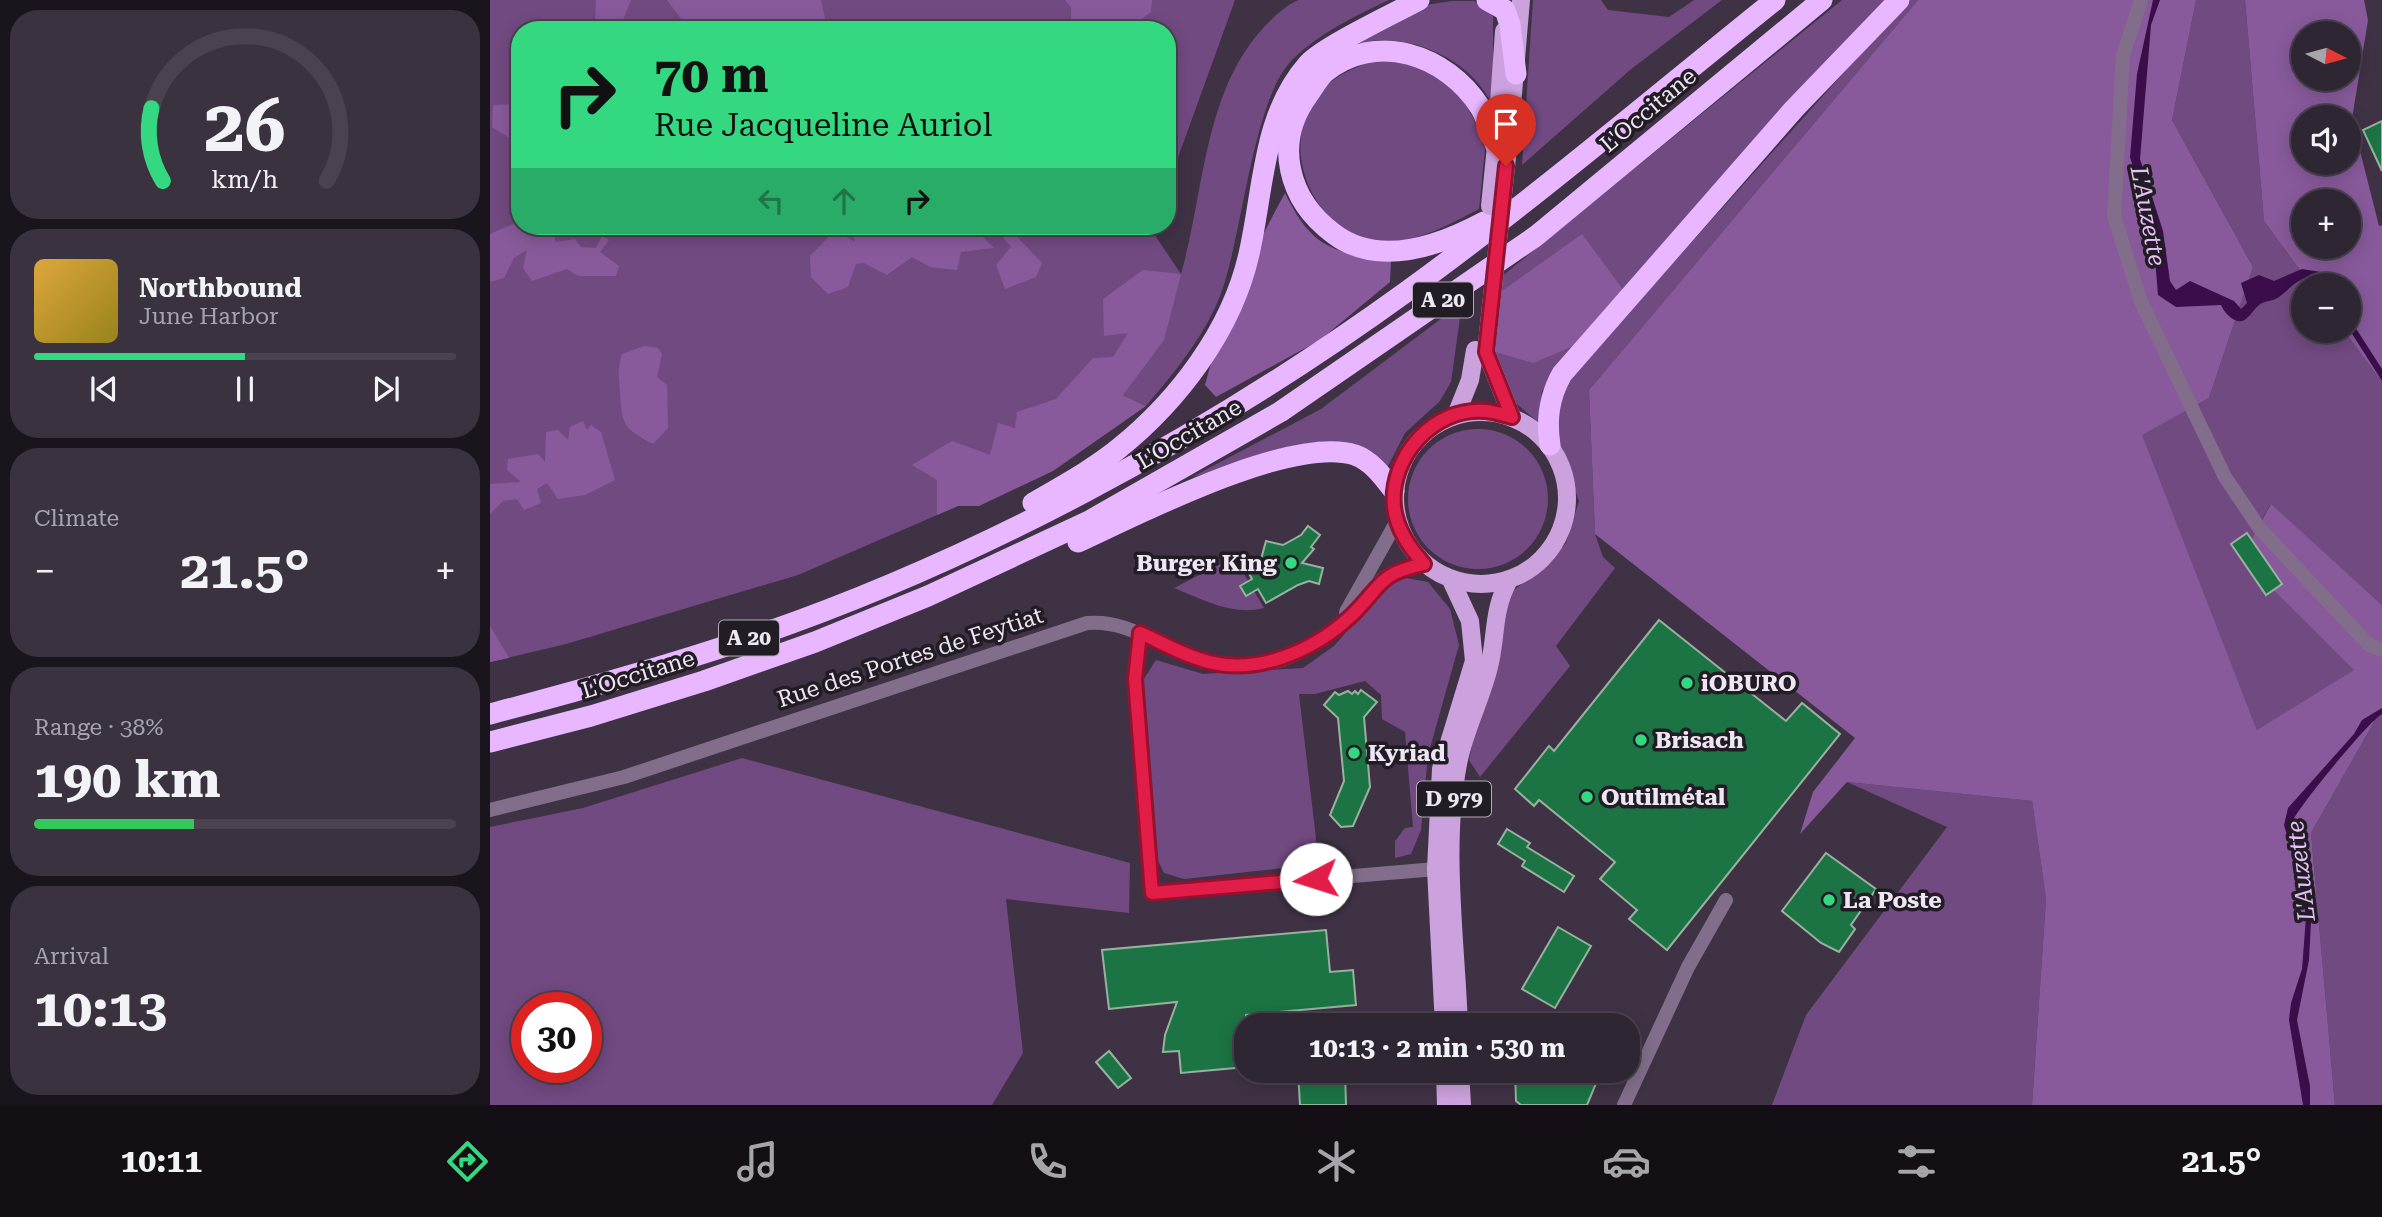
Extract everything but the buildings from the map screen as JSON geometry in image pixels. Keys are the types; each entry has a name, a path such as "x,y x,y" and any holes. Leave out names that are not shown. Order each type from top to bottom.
{"highway":[{"path":"998,535 1021,510 1084,474 1119,449 1166,404 1198,366 1227,315 1249,256 1273,122 1286,93 1310,61 1419,0"},
{"name":"L'Occitane","path":"490,714 744,640 998,535 1125,469 1279,378 1405,293 1535,194 1775,0"},
{"name":"L'Occitane","path":"490,742 590,716 729,673 878,617 1089,522 1280,412 1525,244 1822,0"},
{"path":"1550,445 1550,407 1553,390 1562,374 1794,109 1899,0"},
{"path":"1505,2 1516,74"},
{"path":"1503,143 1462,83 1434,61 1409,52 1378,51 1351,59 1324,74 1305,99 1289,130 1290,163 1297,193 1314,219 1344,241 1375,252 1423,248 1465,232 1535,194"},
{"path":"1029,550 1054,553 1196,488 1248,468 1323,452 1339,451 1358,456 1369,463 1394,491"}],"main road":[{"path":"1503,143 1505,2"},
{"path":"1456,415 1481,351 1503,143 1516,74"},
{"path":"1481,351 1512,417"},
{"path":"1484,411 1512,417 1532,429 1550,445 1562,469 1567,496 1564,523 1552,548 1533,567 1509,580 1480,585 1451,580 1424,564 1407,544 1397,521 1394,491 1400,466 1413,443 1433,426 1456,415 1484,411"},
{"name":"D 979","path":"1443,1013 1436,869 1441,769 1474,661 1470,621 1451,580"},
{"name":"D 979","path":"1458,1013 1451,823 1455,785 1463,745 1489,667 1496,609 1509,580"},
{"path":"1445,1083 1446,1105"},
{"path":"1461,1083 1462,1105"}],"street":[{"path":"2141,0 2123,55 2114,216 2141,302 2225,477 2253,518 2369,645 2382,650"},
{"path":"1338,627 1397,521"},
{"name":"Rue des Portes de Feytiat","path":"490,810 624,777 1087,623 1104,621 1140,633 1201,660 1245,665 1281,659 1338,627 1354,613 1381,579 1390,573 1424,564"},
{"path":"1140,633 1135,679 1152,893 1436,869"},
{"path":"1624,1105 1688,967 1726,900"}],"shaded area":[{"path":"490,0 1235,0 1176,163 1176,21 511,21 511,235 1155,235 1181,274 1218,112 1229,81 1245,52 1273,18 1299,0 1389,0 1352,18 1315,41 1294,58 1280,77 1258,135 1220,296 1197,340 1146,406 1123,395 958,506 798,575 566,644 490,662"},
{"path":"596,0 631,0 623,21 595,21"},
{"path":"667,0 821,0 826,21 683,21"},
{"path":"1065,0 1152,0 1151,12 1139,21 1071,21 1071,7"},
{"path":"1533,0 1601,0 1608,10 1669,17 1694,0 1722,0 1630,70 1522,165"},
{"path":"1842,0 1887,0 1556,369 1542,391 1538,422 1505,394 1495,350 1501,277"},
{"path":"1909,0 1918,0 1589,390 1595,534 1603,557 1615,568 1556,646 1570,666 1480,777 1469,760 1500,613 1511,592 1545,567 1566,543 1579,501 1554,430 1558,391"},
{"path":"1918,0 2196,0 2172,120 2253,267 2209,398 2142,435 2257,730 2354,670 2241,558 2271,504 2382,605 2382,708 2311,833 2335,1105 2032,1105 2046,899 2032,801 1847,782 1800,834 1813,792 1855,738 1595,534 1589,390"},
{"path":"2196,0 2245,0 2264,221 2302,273 2291,273 2291,343 2353,343 2382,382 2382,605 2270,505 2241,558 2355,670 2257,730 2141,435 2209,398 2253,267 2172,120"},
{"path":"2245,0 2364,0 2368,20 2361,63 2361,21 2291,21 2291,91 2357,91 2354,105 2291,105 2291,175 2361,175 2361,155 2379,226 2382,225 2382,382 2353,343 2361,343 2361,273 2302,273 2292,259 2361,259 2361,189 2291,189 2291,258 2264,221"},
{"path":"1474,1 1493,16 1493,107 1485,92 1462,67 1431,50 1398,41 1381,40 1339,52 1426,5"},
{"path":"1374,61 1410,61 1456,88 1478,126 1485,149 1479,209 1430,232 1405,240 1378,241 1355,235 1335,222 1319,205 1308,184 1302,161 1301,137 1307,114 1319,93 1344,73"},
{"path":"511,104 511,139 492,127 493,105"},
{"path":"1285,193 1305,226 1326,245 1391,261 1390,282 1320,340 1216,397 1205,385 1220,336 1250,263"},
{"path":"511,225 511,235 554,235 556,242 575,239 581,247 596,248 602,236 609,240 600,252 619,266 616,276 578,276 567,269 532,281 523,268 527,250 514,258 504,278 490,282 490,234"},
{"path":"1582,234 1624,291 1576,345 1533,363 1495,352 1502,291"},
{"path":"830,235 843,235 855,242 853,235 981,235 994,248 961,252 957,270 930,267 912,257 887,275 864,263 856,264 848,287 828,294 811,277 810,256"},
{"path":"1001,235 1016,235 1042,263 1036,277 1005,289 996,265 1011,247"},
{"path":"1143,270 1181,274 1164,340 1123,395 1146,406 1053,471 979,506 958,506 937,515 937,480 912,465 952,441 990,455 998,423 1015,428 1017,412 1056,399 1093,358 1113,357 1128,333 1104,336 1103,299"},
{"path":"1462,303 1451,382 1440,401 1405,433 1386,470 1308,447 1192,477 1321,409"},
{"path":"644,346 658,348 662,354 657,377 667,385 668,428 653,444 635,434 626,424 621,404 619,364 622,354"},
{"path":"583,421 587,430 591,425 601,432 615,480 585,495 558,499 547,483 537,489 541,503 524,510 517,499 503,501 490,514 490,484 521,482 507,470 508,459 538,454 545,462 546,432 558,430 568,440 570,427"},
{"path":"1478,429 1505,434 1527,450 1543,472 1548,499 1543,526 1527,548 1505,564 1478,569 1451,564 1429,548 1413,526 1408,499 1413,472 1429,450 1451,434"},
{"path":"1234,557 1264,608 1229,608 1174,588"},
{"path":"1406,578 1428,582 1450,609 1459,645 1428,755 1421,830 1411,854 1395,858 1395,841 1405,828 1413,827 1405,732 1382,719 1381,695 1365,681 1315,694 1299,694 1319,864 1184,879 1164,873 1156,857 1140,685 1156,660 1203,674 1303,668 1334,646 1385,587"},
{"path":"490,626 509,658 490,662"},
{"path":"2382,708 2382,1105 2335,1105 2311,833"},
{"path":"742,758 1130,863 1129,913 1006,899 1023,1053 992,1105 490,1105 490,827 583,808"},
{"path":"1847,782 2032,801 2046,899 2032,1105 1772,1105 1806,1015 1947,827"}],"water":[{"name":"L'Auzette","path":"2153,0 2160,0 2151,25 2140,159 2163,231 2170,281 2176,290 2190,281 2234,301 2241,309 2247,303 2241,283 2259,275 2274,281 2291,274 2291,287 2276,299 2260,304 2242,321 2232,319 2221,305 2176,307 2158,295 2153,234 2130,157 2137,74"},
{"path":"2302,269 2322,273 2293,273"},
{"path":"2361,336 2382,369 2382,381 2358,343 2361,343"},
{"name":"L'Auzette","path":"2382,708 2382,714 2334,765 2292,822 2312,903 2309,960 2297,1020 2310,1086 2310,1105 2303,1105 2289,1020 2291,1003 2302,969 2306,917 2301,884 2284,825 2288,808 2354,734 2362,720"}],"place":[{"name":"Burger King","path":"1291,563"},
{"name":"iOBURO","path":"1687,683"},
{"name":"Brisach","path":"1641,740"},
{"name":"Kyriad","path":"1354,753"},
{"name":"Outilmétal","path":"1587,797"},
{"name":"La Poste","path":"1829,900"}],"route":[{"path":"1316,879 1152,893 1135,679 1140,633 1201,660 1245,665 1281,659 1305,648 1338,627 1354,613 1381,579 1390,573 1424,564 1407,544 1394,506 1394,491 1400,466 1413,443 1433,426 1456,415 1484,411 1512,417 1486,352 1506,166"}]}
